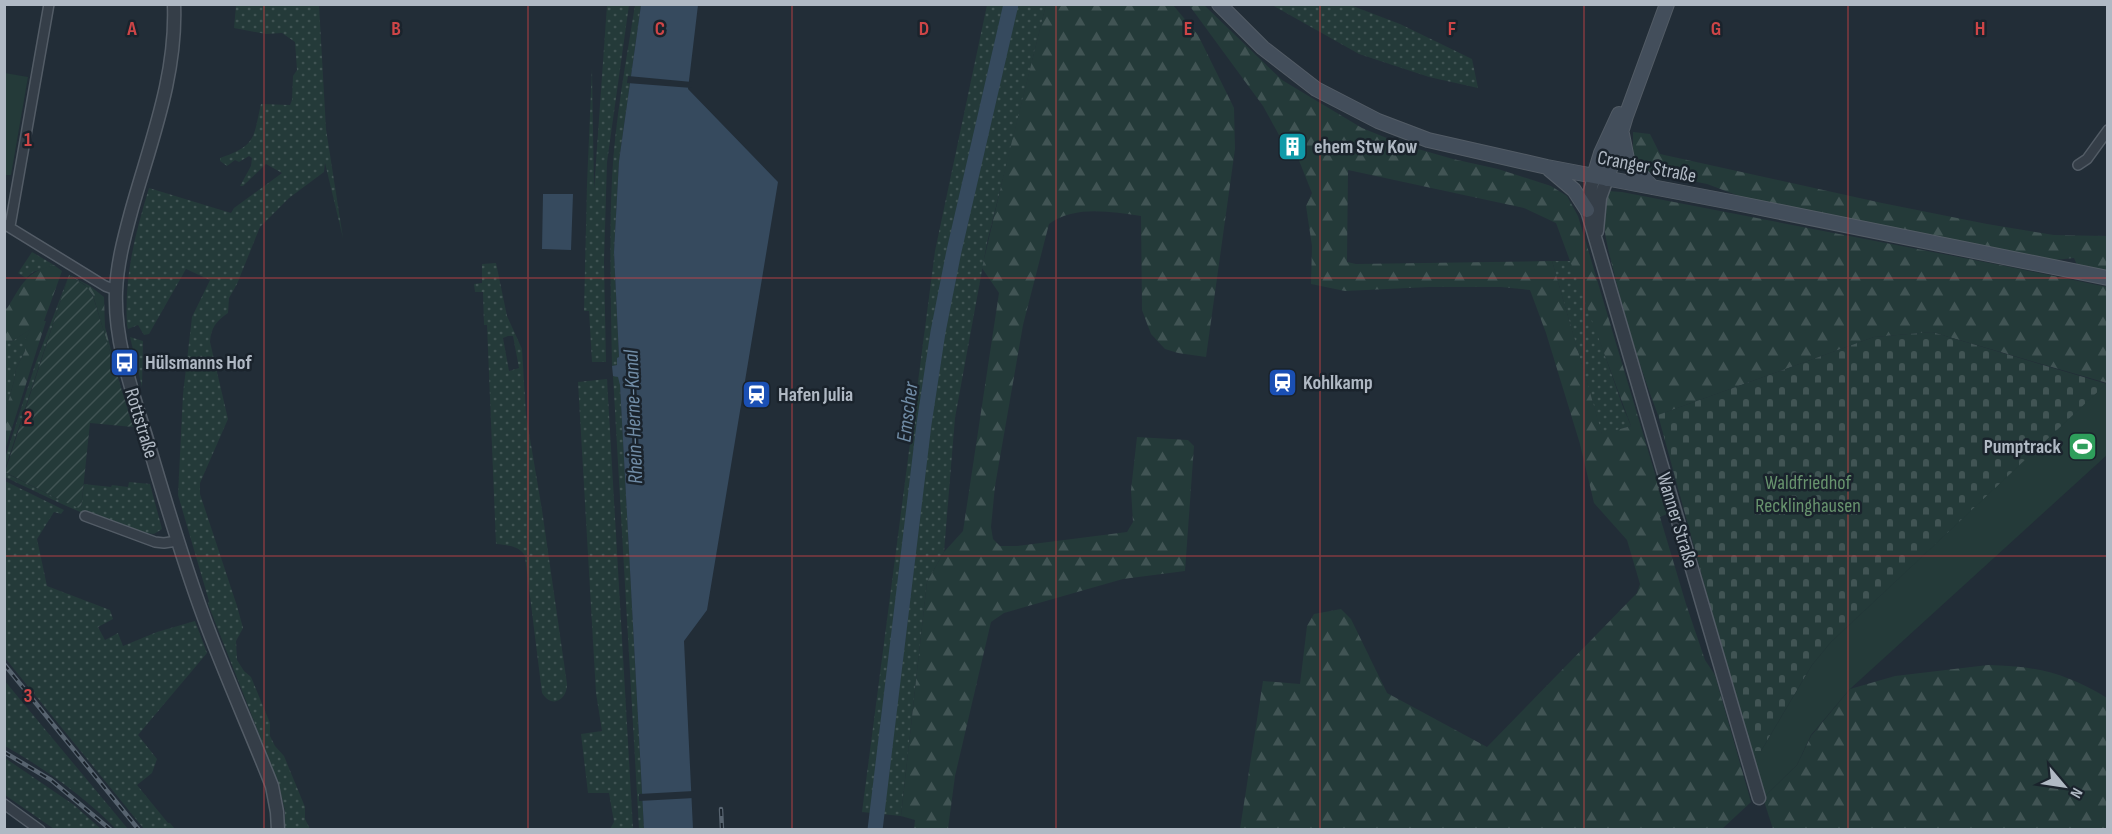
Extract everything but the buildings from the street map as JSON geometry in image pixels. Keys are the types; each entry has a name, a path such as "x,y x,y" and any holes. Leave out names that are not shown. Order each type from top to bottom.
{"main road":[{"name":"Cranger Straße","path":"1219,4 1263,48 1287,68 1346,106 1378,122 1428,140 1547,167 2108,278"},
{"path":"1652,187 1627,159 1620,121 1660,4"},
{"path":"1600,177 1601,153 1620,121 1667,4"},
{"path":"1547,167 1574,190 1587,210"}],"street":[{"path":"49,4 7,225 105,286 116,290"},
{"name":"Rottstraße","path":"174,4 174,44 167,86 120,260 116,290 117,327 124,362 177,541 204,619 272,786 278,830"},
{"path":"2078,165 2087,159 2108,130"},
{"name":"Wanner Straße","path":"1600,177 1588,199 1587,210 1759,798"},
{"name":"Wanner Straße","path":"1597,242 1600,177"},
{"path":"85,516 155,542 177,541"},
{"path":"4,804 40,830"}],"green space":[{"path":"236,5 319,5 326,129 343,238 325,163 324,172 289,198 260,227 229,298 228,313 217,322 212,333 210,342 228,419 200,483 200,494 243,628 236,641 237,660 251,677 270,723 270,736 284,756 305,807 305,819 310,829 285,829 285,811 279,785 208,604 178,495 183,394 192,317 210,280 186,269 149,334 144,335 138,325 128,329 127,325 129,273 139,222 149,188 231,213 234,208 282,173 266,164 243,186 240,186 251,166 252,158 249,156 239,162 235,160 227,166 220,161 220,158 241,149 251,139 261,104 290,105 293,76 297,70 295,42 282,33 266,34 234,28"},
{"path":"607,5 629,5 607,162 604,262 606,362 592,362 589,311 584,311 587,184 592,68 594,190"},
{"path":"635,5 641,5 619,161 614,252 619,357 618,365 612,366 610,249 613,156"},
{"path":"987,5 1046,5 987,243 955,418 944,552 927,582 901,816 862,812 935,251"},
{"path":"1046,5 1173,5 1198,35 1234,108 1235,149 1206,357 1165,349 1151,334 1142,310 1141,216 1093,211 1070,214 1049,224 1023,325 995,486 991,527 993,539 1000,546 1017,546 1127,532 1133,522 1131,490 1137,437 1188,440 1194,446 1185,571 1123,579 1004,613 991,622 955,776 948,829 914,829 915,820 901,816 927,582 944,552 963,531 999,293 982,268"},
{"path":"1189,5 1204,5 1282,80 1362,128 1404,145 1498,169 1551,186 1567,196 1578,216 1667,514 1660,517 1705,660 1715,675 1751,802 1722,829 1240,829 1263,681 1300,684 1307,626 1314,614 1341,609 1351,619 1387,693 1487,747 1637,593 1640,584 1627,540 1594,503 1580,444 1546,333 1530,290 1501,287 1429,287 1345,291 1311,284 1312,246 1306,206 1312,193 1296,153 1284,144 1263,106","holes":["1348,170 1524,208 1556,223 1631,426 1602,434 1552,261 1356,264 1347,262"]},
{"path":"1272,5 1350,5 1400,24 1472,59 1478,88 1429,77 1359,54"},
{"path":"5,73 28,77 11,175 5,175"},
{"path":"1633,132 1650,134 1660,154 1882,203 2054,235 2107,236 2107,271 2077,265 2074,258 2054,260 1747,199 1707,184 1642,171 1635,162 1633,154"},
{"path":"1608,191 2107,287 2107,383 1932,332 1874,337 1658,415 1634,344 1608,246 1604,212"},
{"path":"32,252 54,265 33,272 26,278 18,273"},
{"path":"1552,261 1572,261 1631,426 1602,435"},
{"path":"496,263 507,316 522,349 526,415 567,684 562,698 554,701 550,701 542,693 525,556 517,548 496,544 487,325 484,325 483,292 475,292 474,284 482,283 482,264","holes":["513,336 519,368 509,371 503,338"]},
{"path":"54,265 62,271 44,321 46,321 5,450 5,413 16,369 25,351 25,340 31,329 5,344 5,310 21,285 31,275"},
{"path":"69,275 5,469 5,458 36,362"},
{"path":"69,275 90,286 104,297 105,327 122,392 93,295 85,285"},
{"path":"69,275 87,287 93,296 133,427 90,423 81,509 5,472"},
{"path":"32,328 25,340 25,351 16,369 5,413 5,344"},
{"name":"Waldfriedhof Recklinghausen","path":"1932,332 2107,384 1831,642 1812,665 1761,751 1750,751 1658,415 1874,337"},
{"path":"130,337 143,341 142,387"},
{"path":"613,376 618,376 620,384 644,829 639,829"},
{"path":"607,379 633,829 610,829 614,822 609,793 588,793 581,734 602,731 596,693 578,382"},
{"path":"2107,383 2107,455 1850,689 1811,735 1797,765 1763,798 1750,751 1761,751 1812,665 1831,642"},
{"path":"4,472 81,508 84,484 128,487 129,482 150,484 162,529 154,534 117,526 59,503 5,477"},
{"path":"5,481 64,510 61,514 54,512 37,539 47,586 110,610 113,619 98,627 105,640 118,633 123,646 157,632 195,621 207,653 138,735 157,759 152,773 137,785 175,829 144,829 5,658"},
{"path":"1988,665 2050,672 2078,682 2107,698 2107,829 1773,829 1763,798 1797,765 1811,736 1850,689 1895,676"},
{"path":"4,680 128,829 116,829 91,805 63,784 5,746"},
{"path":"5,758 74,805 101,829 54,829 5,795"}],"water":[{"name":"Rhein-Herne-Kanal","path":"641,5 698,5 688,89 778,182 707,610 684,641 693,829 644,829 620,385 618,377 613,376 612,366 617,365 619,357 614,252 619,161"},
{"path":"543,194 573,194 571,250 542,249"}],"pier":[{"path":"628,76 692,82 692,88 627,83"},
{"path":"694,791 694,798 639,801 639,794"}],"waterway":[{"name":"Emscher","path":"875,830 924,424 938,332 954,251 1011,4"}],"railway":[{"path":"4,664 139,830"},
{"path":"4,752 51,780 111,830"},
{"path":"721,809 722,830"}],"place":[{"name":"ehem Stw Kow","path":"1293,146"},
{"name":"Hülsmanns Hof","path":"124,362"},
{"name":"Kohlkamp","path":"1282,382"},
{"name":"Hafen Julia","path":"757,394"},
{"name":"Pumptrack","path":"2082,446"}]}
